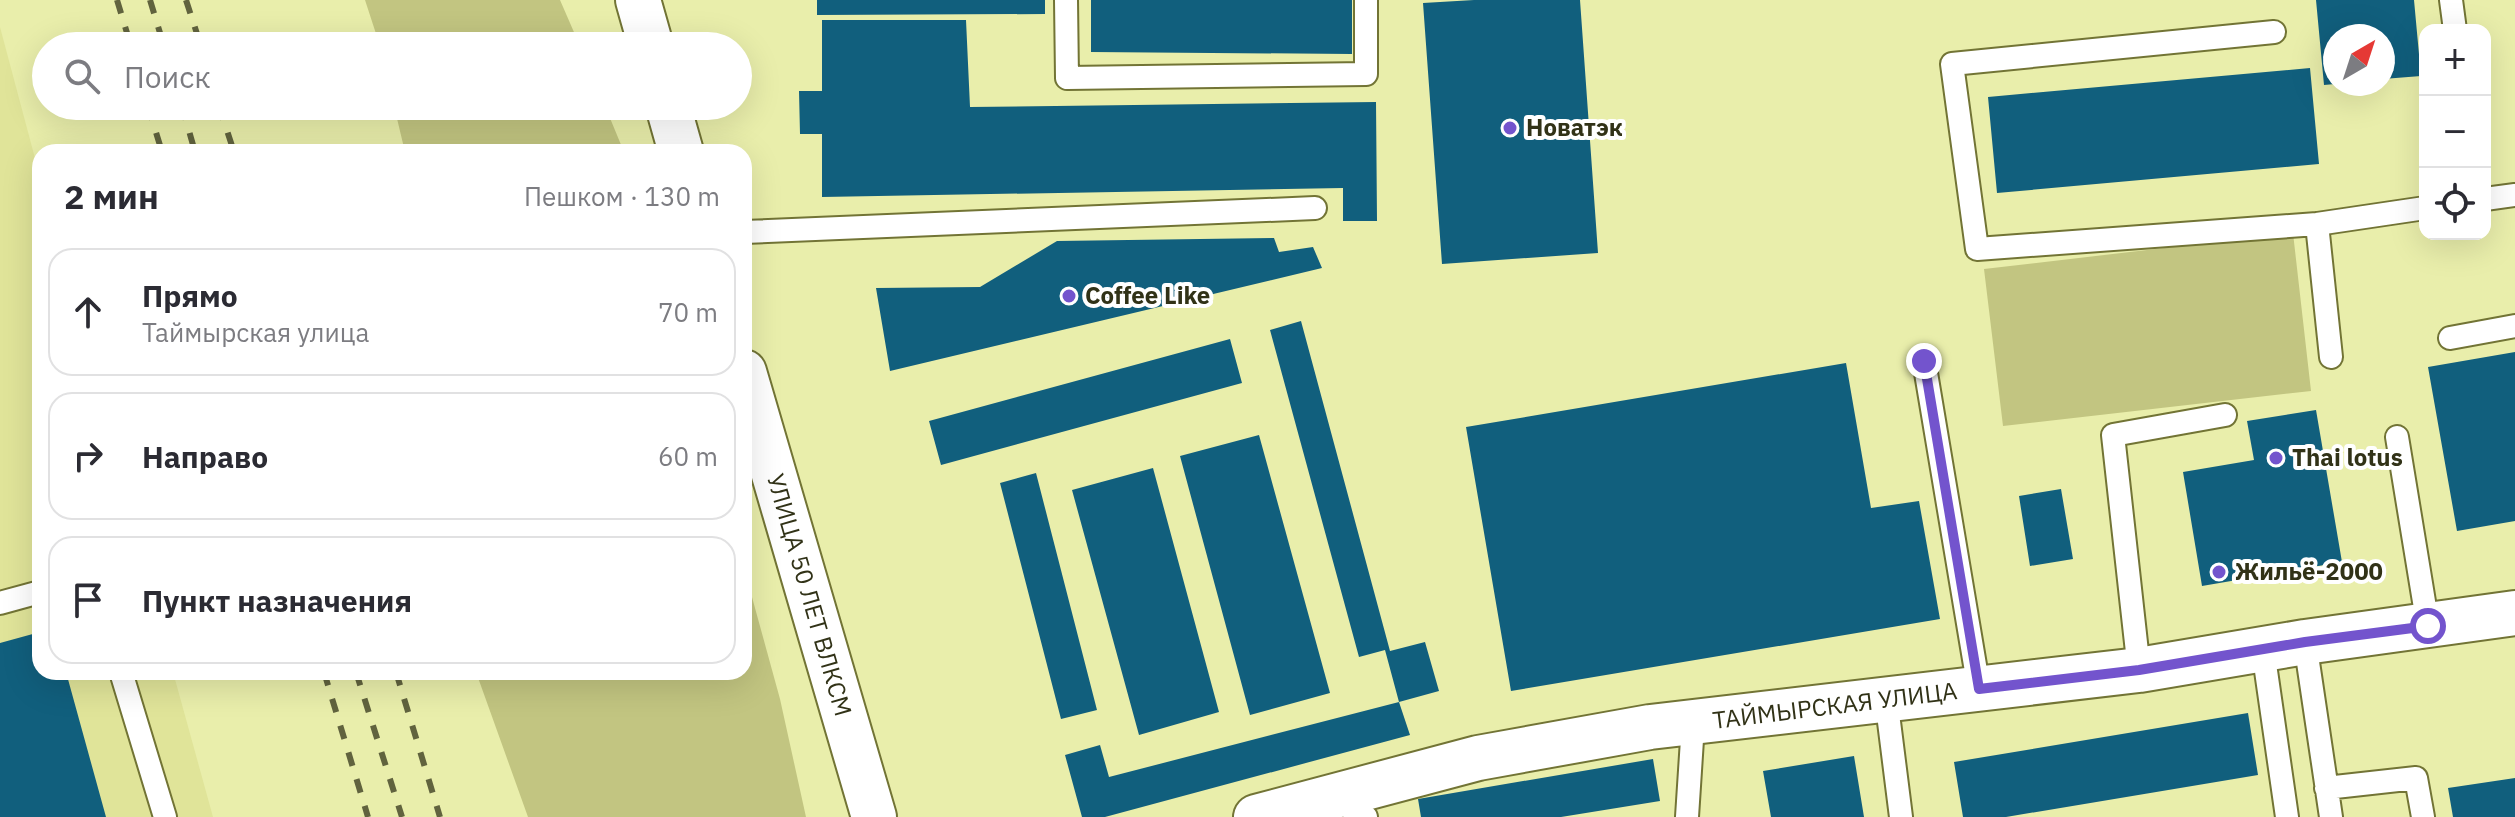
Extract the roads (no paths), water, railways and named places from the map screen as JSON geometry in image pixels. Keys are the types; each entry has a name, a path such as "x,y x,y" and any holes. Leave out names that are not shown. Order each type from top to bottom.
{"street":[{"path":"638,0 647,32"},
{"path":"672,120 679,144"},
{"name":"УЛИЦА 50 ЛЕТ ВЛКСМ","path":"752,399 874,817"},
{"name":"ТАЙМЫРСКАЯ УЛИЦА","path":"1256,817 1348,807 1478,758 1650,727 2139,670 2305,642 2515,613"}],"lane":[{"path":"1066,0 1067,78 1366,74 1366,0"},
{"path":"2451,0 2454,24"},
{"path":"2274,32 1952,64 1977,249 2317,224 2419,209"},
{"path":"2491,198 2515,195"},
{"path":"752,232 1315,208"},
{"path":"2317,224 2331,357"},
{"path":"2450,338 2515,326"},
{"path":"1924,361 1979,689"},
{"path":"2139,670 2113,435 2225,415"},
{"path":"2397,437 2428,626"},
{"path":"0,603 32,594"},
{"path":"2305,642 2331,817"},
{"path":"2263,650 2287,817"},
{"path":"123,680 165,817"},
{"path":"1886,698 1901,817"},
{"path":"1685,817 1693,724"},
{"path":"2326,788 2416,778 2423,817"}],"railway":[{"path":"117,0 127,32"},
{"path":"150,0 160,32"},
{"path":"186,0 196,32"},
{"path":"152,120 160,144"},
{"path":"186,120 193,144"},
{"path":"224,120 231,144"},
{"path":"326,680 368,817"},
{"path":"359,680 402,817"},
{"path":"398,680 440,817"}],"place":[{"name":"Новатэк","path":"1510,128"},
{"name":"Coffee Like","path":"1069,296"},
{"name":"Thai lotus","path":"2276,458"},
{"name":"Жильё-2000","path":"2219,572"}]}
